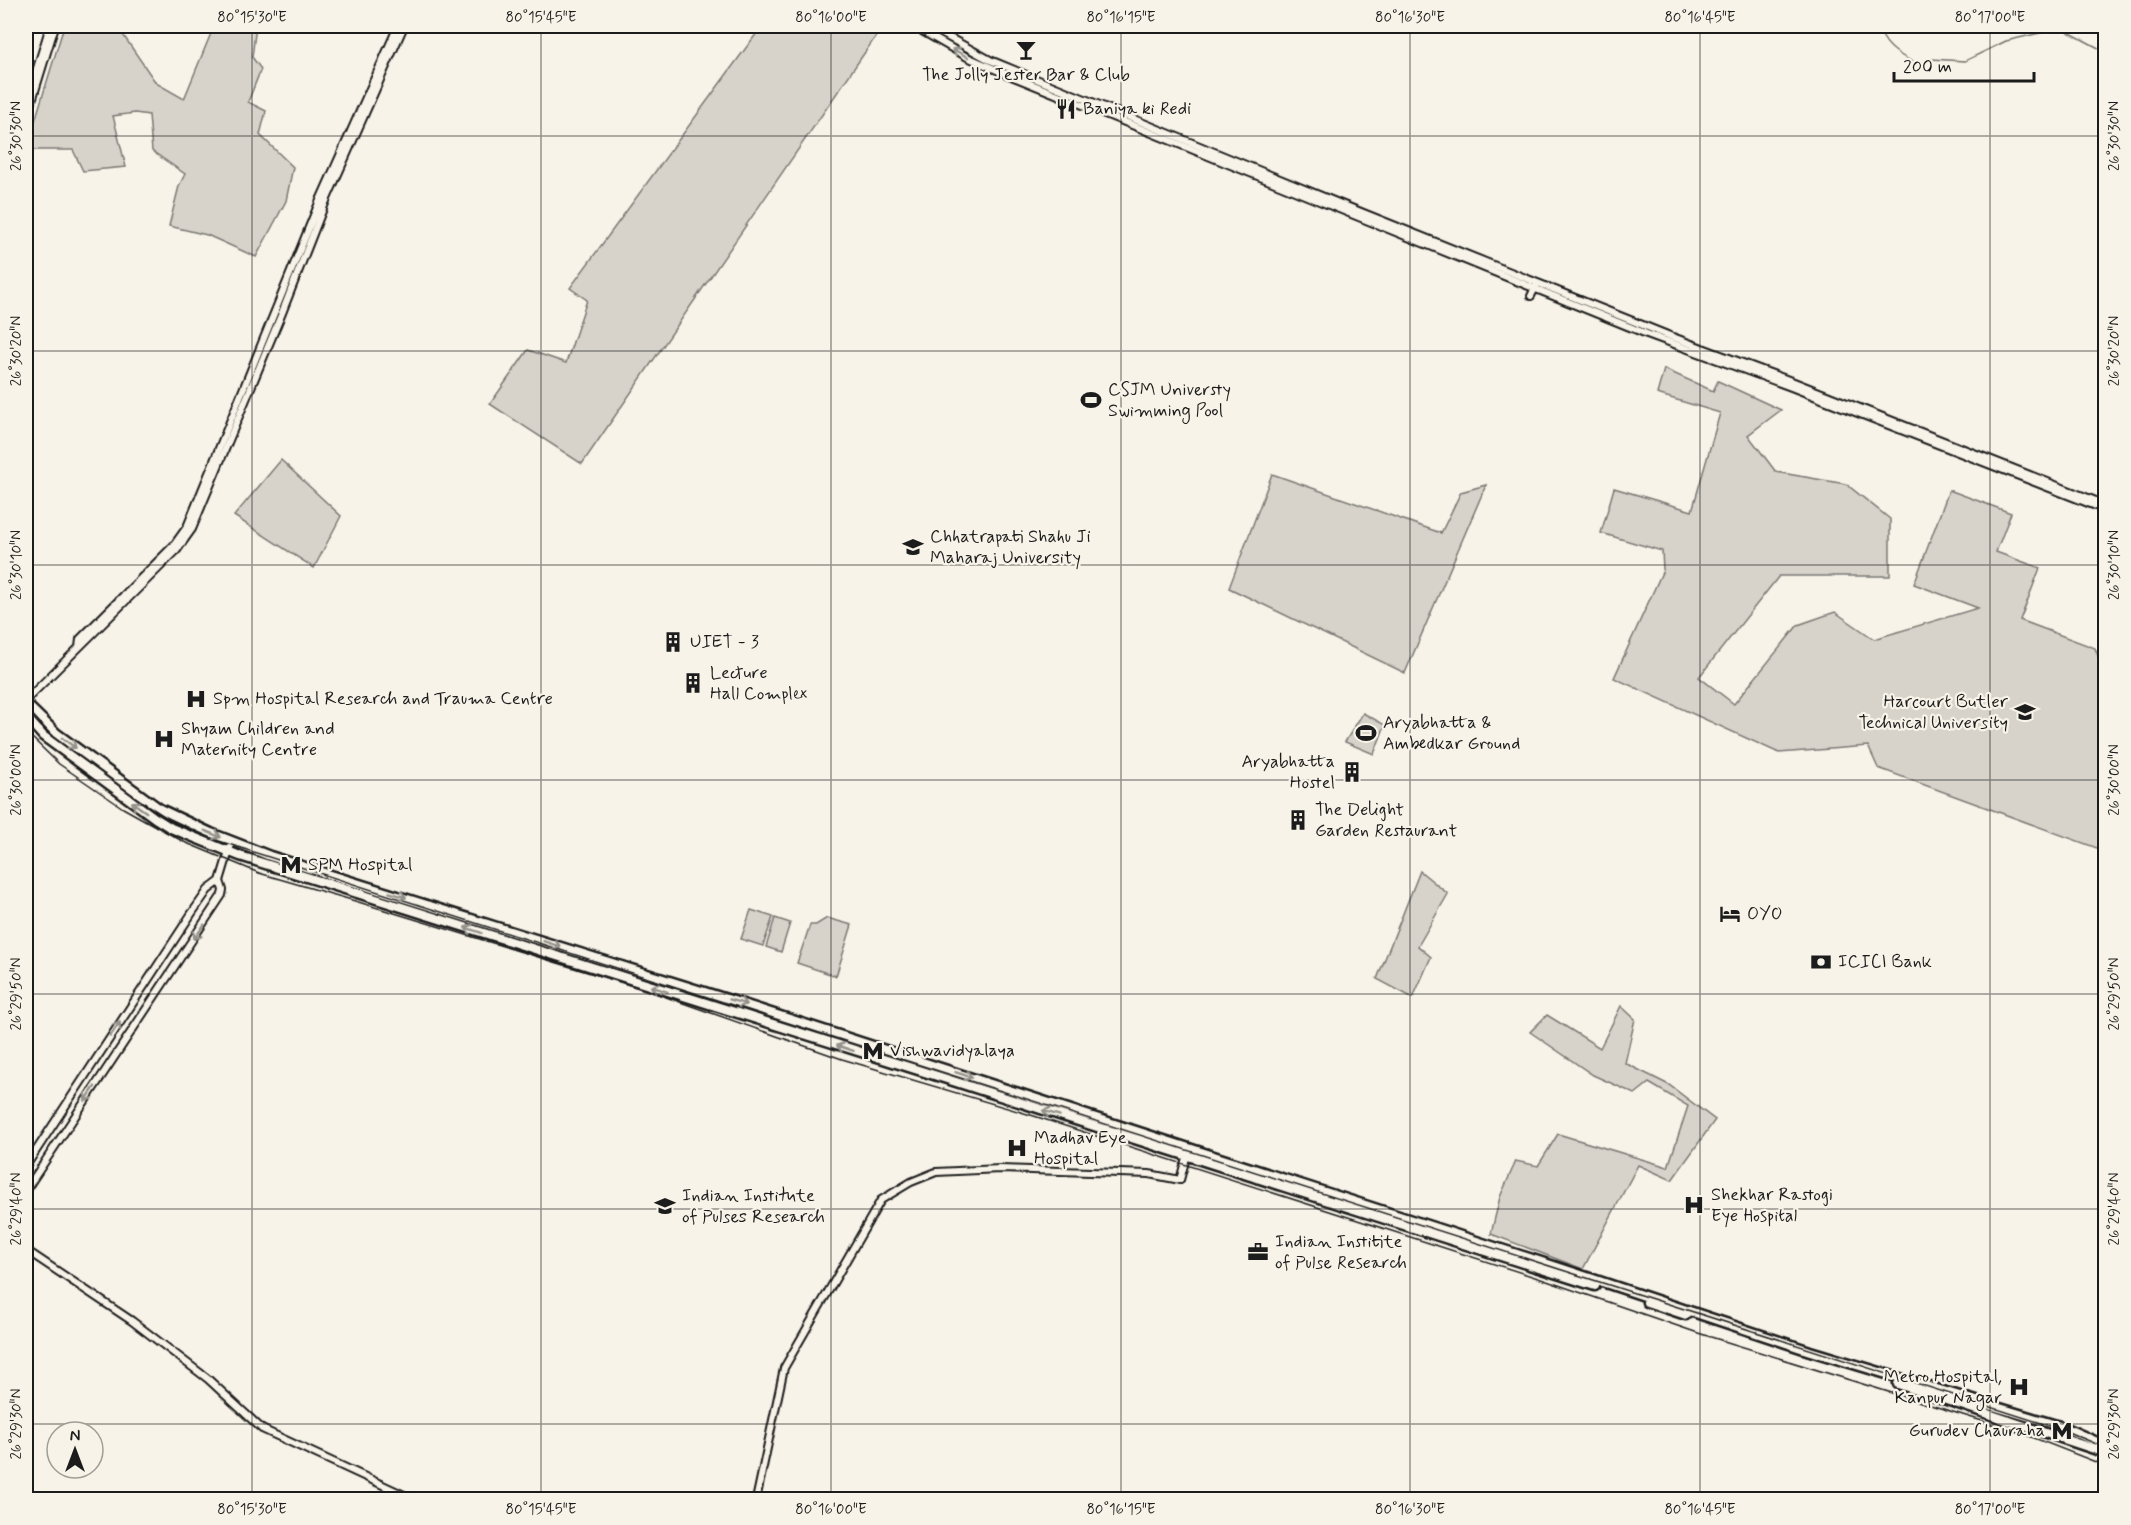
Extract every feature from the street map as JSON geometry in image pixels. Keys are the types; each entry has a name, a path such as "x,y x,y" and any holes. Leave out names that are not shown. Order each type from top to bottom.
{"highway":[{"path":"26,702 56,733 160,809 270,856 504,928 1810,1351 2063,1427 2106,1446"},
{"path":"26,717 43,736 155,818 171,828 228,851 1012,1101 1513,1256 2106,1453"},
{"path":"501,939 504,928"}],"street":[{"path":"26,104 50,26"},
{"path":"26,120 55,26"},
{"path":"79,647 80,639 174,545 187,527 321,198 398,26"},
{"path":"26,702 177,550 192,529 282,314 326,201 404,26"},
{"path":"913,26 966,57 1001,68 1534,290 1792,384 2106,505"},
{"path":"928,26 1001,68"},
{"path":"1954,448 2106,510"},
{"path":"26,1190 138,1018 211,914 222,895 220,881 232,841"},
{"path":"26,1166 192,913 208,890 220,881"},
{"path":"756,1500 784,1368 882,1200 911,1182 936,1172 1000,1169 1149,1174 1180,1180 1187,1154"},
{"path":"26,1250 157,1340 208,1379 262,1429 415,1500"}],"shaded area":[{"path":"64,26 117,26 156,83 184,99 214,26 256,26 252,57 261,69 248,102 266,111 260,135 293,167 286,201 256,257 207,235 169,226 179,186 185,174 152,151 149,115 135,113 113,116 126,167 83,171 73,150 26,150"},
{"path":"762,26 883,26 582,464 490,404 528,350 566,363 587,300 570,288"},
{"path":"1664,369 1713,391 1718,381 1781,410 1748,435 1776,472 1846,484 1890,519 1890,576 1779,576 1699,677 1734,704 1798,625 1835,612 1874,639 1978,608 1914,584 1949,490 2011,513 1996,552 2040,568 2020,620 2095,648 2106,677 2105,851 1878,768 1868,746 1779,753 1614,678 1663,570 1662,551 1601,533 1614,488 1692,511 1720,413 1657,394"},
{"path":"281,460 341,516 314,568 234,516"},
{"path":"1272,474 1441,533 1461,492 1486,485 1405,673 1229,588"},
{"name":"Aryabhatta & Ambedkar Ground","path":"1363,713 1385,725 1374,754 1345,742"},
{"path":"1420,871 1448,894 1418,946 1431,957 1413,998 1377,979"},
{"path":"751,910 773,917 763,946 741,939"},
{"path":"775,918 790,923 781,952 766,947"},
{"path":"827,918 852,925 836,976 797,963 810,925 816,925"},
{"path":"1621,1006 1635,1019 1625,1063 1669,1085 1715,1120 1672,1180 1638,1165 1583,1269 1491,1234 1500,1197 1516,1161 1538,1166 1558,1134 1668,1167 1688,1106 1649,1083 1635,1094 1593,1075 1530,1032 1547,1015 1600,1048"}],"waterway":[{"path":"1879,26 1884,39 1893,50 1918,64 1930,59 1965,61 2006,41 2061,28 2106,52"}],"railway":[{"path":"26,708 54,738 136,798 175,823 219,841 2063,1430 2106,1448"},
{"path":"26,732 59,764 123,808 184,842 259,873 646,990 842,1059 1034,1116 1541,1279 1698,1333 2021,1433 2106,1466"}],"place":[{"name":"The Jolly Jester Bar & Club","path":"1026,50"},
{"name":"Baniya ki Redi","path":"1066,109"},
{"name":"CSJM Universty Swimming Pool","path":"1091,400"},
{"name":"Chhatrapati Shahu Ji Maharaj University","path":"913,547"},
{"name":"UIET - 3","path":"673,642"},
{"name":"Lecture Hall Complex","path":"693,683"},
{"name":"Spm Hospital Research and Trauma Centre","path":"196,699"},
{"name":"Harcourt Butler Technical University","path":"2025,712"},
{"name":"Aryabhatta & Ambedkar Ground","path":"1366,733"},
{"name":"Shyam Children and Maternity Centre","path":"164,739"},
{"name":"Aryabhatta Hostel","path":"1352,772"},
{"name":"The Delight Garden Restaurant","path":"1298,820"},
{"name":"SPM Hospital","path":"291,865"},
{"name":"OYO","path":"1730,914"},
{"name":"ICICI Bank","path":"1821,962"},
{"name":"Vishwavidyalaya","path":"873,1051"},
{"name":"Madhav Eye Hospital","path":"1017,1148"},
{"name":"Shekhar Rastogi Eye Hospital","path":"1694,1205"},
{"name":"Indian Institute of Pulses Research","path":"665,1206"},
{"name":"Indian Institite of Pulse Research","path":"1258,1252"},
{"name":"Metro Hospital, Kanpur Nagar","path":"2019,1387"},
{"name":"Gurudev Chauraha","path":"2062,1431"}]}
